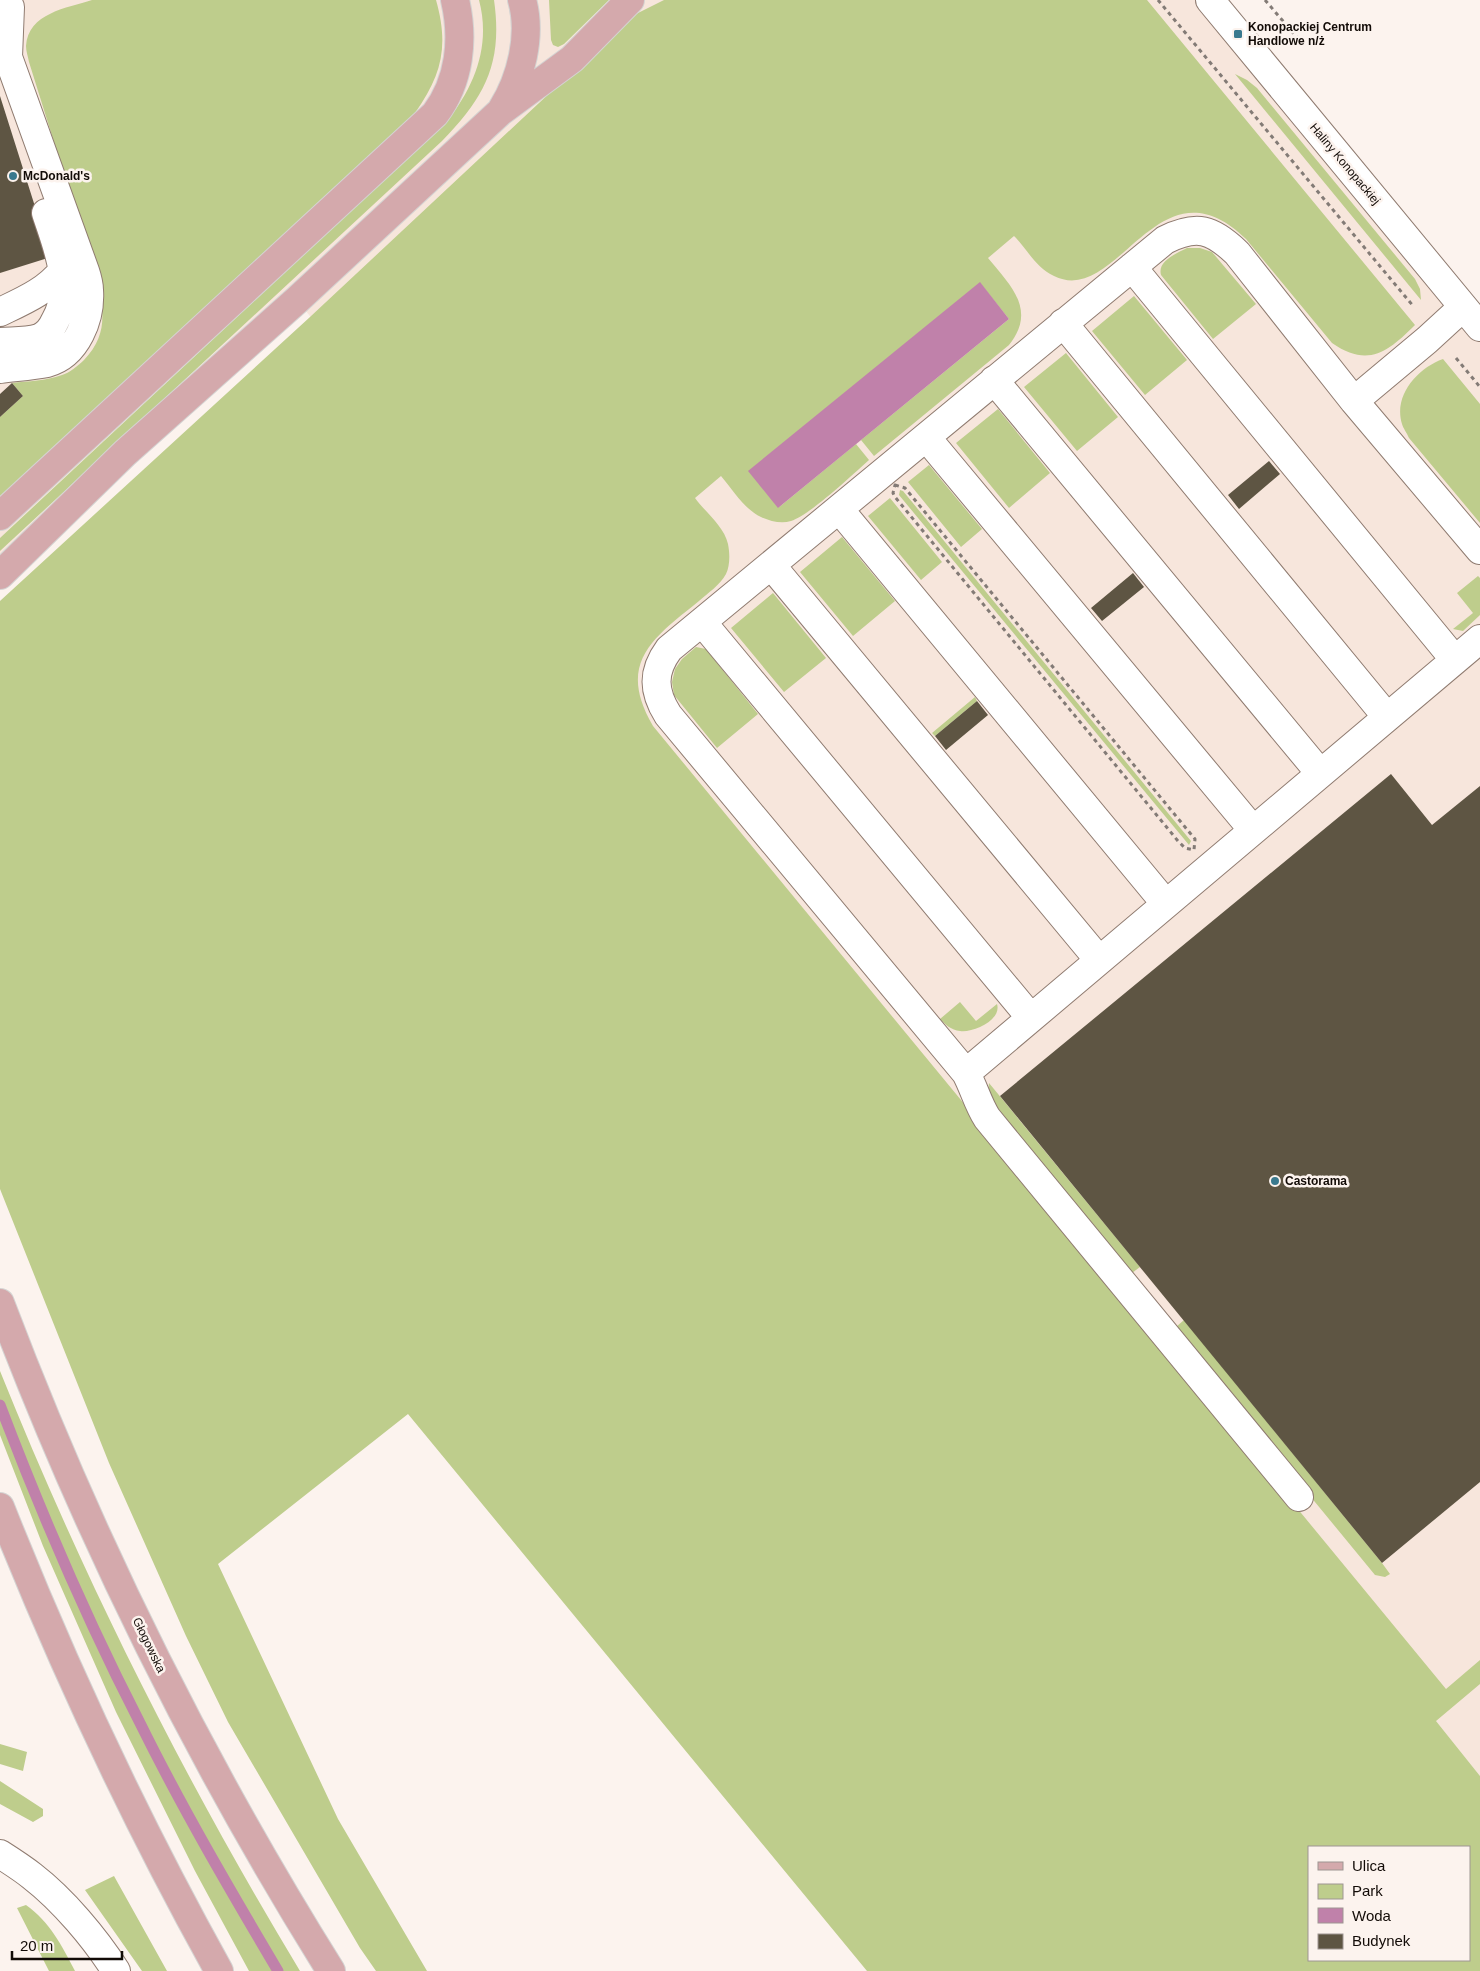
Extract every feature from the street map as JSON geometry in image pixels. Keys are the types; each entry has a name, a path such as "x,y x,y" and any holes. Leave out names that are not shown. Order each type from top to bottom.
{"main road":[{"path":"0,516 435,114 446,98 459,57 459,26 455,0"},
{"path":"500,112 511,94 522,58 525,29 522,0"},
{"path":"0,575 125,453 297,300 500,112 572,59 630,0"},
{"name":"Głogowska","path":"0,1303 76,1490 151,1650 245,1826 331,1971"},
{"path":"0,1507 58,1646 120,1781 219,1971"}],"street":[{"name":"Haliny Konopackiej","path":"1210,0 1472,317"},
{"path":"0,342 40,337 49,331 58,317 64,301 65,291 63,270 14,115 8,57 14,3"},
{"path":"0,368 48,362 58,358 67,350 82,330 86,318 89,290 86,271 8,57"},
{"path":"1299,1497 987,1118 966,1073 668,715 660,702 656,686 657,672 662,659 669,649 994,380 1165,240 1181,232 1194,230 1215,235 1237,253 1354,401 1480,550"},
{"path":"1132,267 1455,660"},
{"path":"0,312 42,290 56,279 63,270"},
{"path":"1354,401 1436,333 1472,317"},
{"path":"1064,323 1387,717"},
{"path":"994,380 1320,773"},
{"path":"926,437 1253,830"},
{"path":"839,509 1166,904"},
{"path":"771,565 1099,960"},
{"path":"702,622 1031,1018"},
{"path":"966,1073 1480,639"},
{"path":"0,1854 33,1877 65,1907 88,1933 116,1971"}],"path":[{"path":"1158,0 1480,387"},
{"path":"1265,0 1300,41"},
{"path":"895,485 905,488 1195,839 1194,850 1184,848 1178,841 895,497 893,493 895,485"}],"shaded area":[{"path":"0,0 1210,0 1480,327 1480,1776 297,300 0,575"}],"green space":[{"path":"92,0 436,0 442,32 442,46 437,73 432,86 415,113 0,497 0,417 23,396 12,383 37,381 68,373 92,351 101,332 102,313 97,280 29,62 26,46 28,35 41,19 61,9"},
{"path":"479,0 494,0 496,42 493,61 480,94 457,125 0,551 0,538 447,121 466,94 473,79 482,49 483,33"},
{"path":"549,0 609,0 564,44 558,47 553,45 551,40"},
{"path":"664,0 1147,0 1415,325 1396,343 1377,354 1356,355 1345,351 1332,343 1246,239 1215,217 1188,213 1163,221 1099,272 1077,280 1054,276 1048,273 1014,236 988,258 1005,278 1018,299 1021,309 1021,321 1009,345 874,456 861,440 1009,319 980,283 778,508 856,444 869,460 831,494 799,517 783,522 768,520 755,514 744,504 721,476 695,498 726,537 729,556 727,571 717,585 654,640 645,654 639,669 638,685 642,704 653,726 1446,1689 1480,1660 1480,1684 1436,1721 1480,1776 1480,1971 867,1971 408,1414 218,1564 338,1819 427,1971 376,1971 360,1948 228,1722 186,1636 109,1463 0,1189 0,601 310,317 632,16"},
{"path":"1235,74 1257,88 1415,279 1420,289 1421,300"},
{"path":"1187,248 1200,248 1212,252 1256,304 1213,339 1161,275 1162,266 1165,262 1173,255"},
{"path":"1134,296 1187,360 1145,395 1092,331"},
{"path":"1066,353 1118,417 1077,451 1024,387"},
{"path":"1443,359 1480,404 1480,523 1409,438 1402,424 1400,413 1404,393 1425,369"},
{"path":"998,409 1050,473 1009,508 956,443"},
{"path":"929,465 982,529 961,547 908,482"},
{"path":"900,490 903,491 1191,841 1189,845 899,495"},
{"path":"890,498 942,562 921,580 868,516"},
{"path":"842,537 895,601 853,636 800,572"},
{"path":"1478,576 1480,578 1480,615 1463,631 1453,629 1473,613 1457,593"},
{"path":"773,593 826,658 784,692 731,628"},
{"path":"696,647 706,649 758,714 717,748 674,695 672,682 675,669 682,659"},
{"path":"975,697 977,701 935,736 932,733"},
{"path":"960,1002 976,1021 997,1004 997,1010 991,1020 979,1028 966,1031 957,1030 949,1027 940,1019"},
{"path":"989,1083 1140,1267 1132,1273 995,1114 988,1094"},
{"path":"1184,1320 1390,1574 1385,1577 1375,1575 1176,1333 1176,1327"},
{"path":"0,1371 66,1526 138,1677 216,1826 300,1971 249,1971 195,1871 116,1712 43,1546 0,1435"},
{"path":"0,1744 27,1752 23,1771 0,1764"},
{"path":"0,1781 43,1809 43,1816 33,1822 0,1804"},
{"path":"114,1876 167,1971 142,1971 85,1890"},
{"path":"26,1905 49,1927 75,1971 49,1971 17,1908"}],"water":[{"path":"980,282 1009,319 778,508 748,471"}],"building":[{"name":"McDonald's","path":"0,96 51,257 0,273"},
{"path":"12,383 23,396 0,417 0,394"},
{"path":"1269,461 1280,474 1239,509 1228,495"},
{"path":"1133,573 1144,587 1102,621 1091,608"},
{"path":"977,701 988,715 946,750 935,736"},
{"name":"Castorama","path":"1391,774 1432,825 1480,786 1480,1482 1382,1563 1000,1096"}],"waterway":[{"path":"0,1405 66,1566 120,1684 189,1817 278,1971"}],"place":[{"name":"Konopackiej Centrum Handlowe n/ż","path":"1238,34"},
{"name":"McDonald's","path":"13,176"},
{"name":"Castorama","path":"1275,1181"}]}
